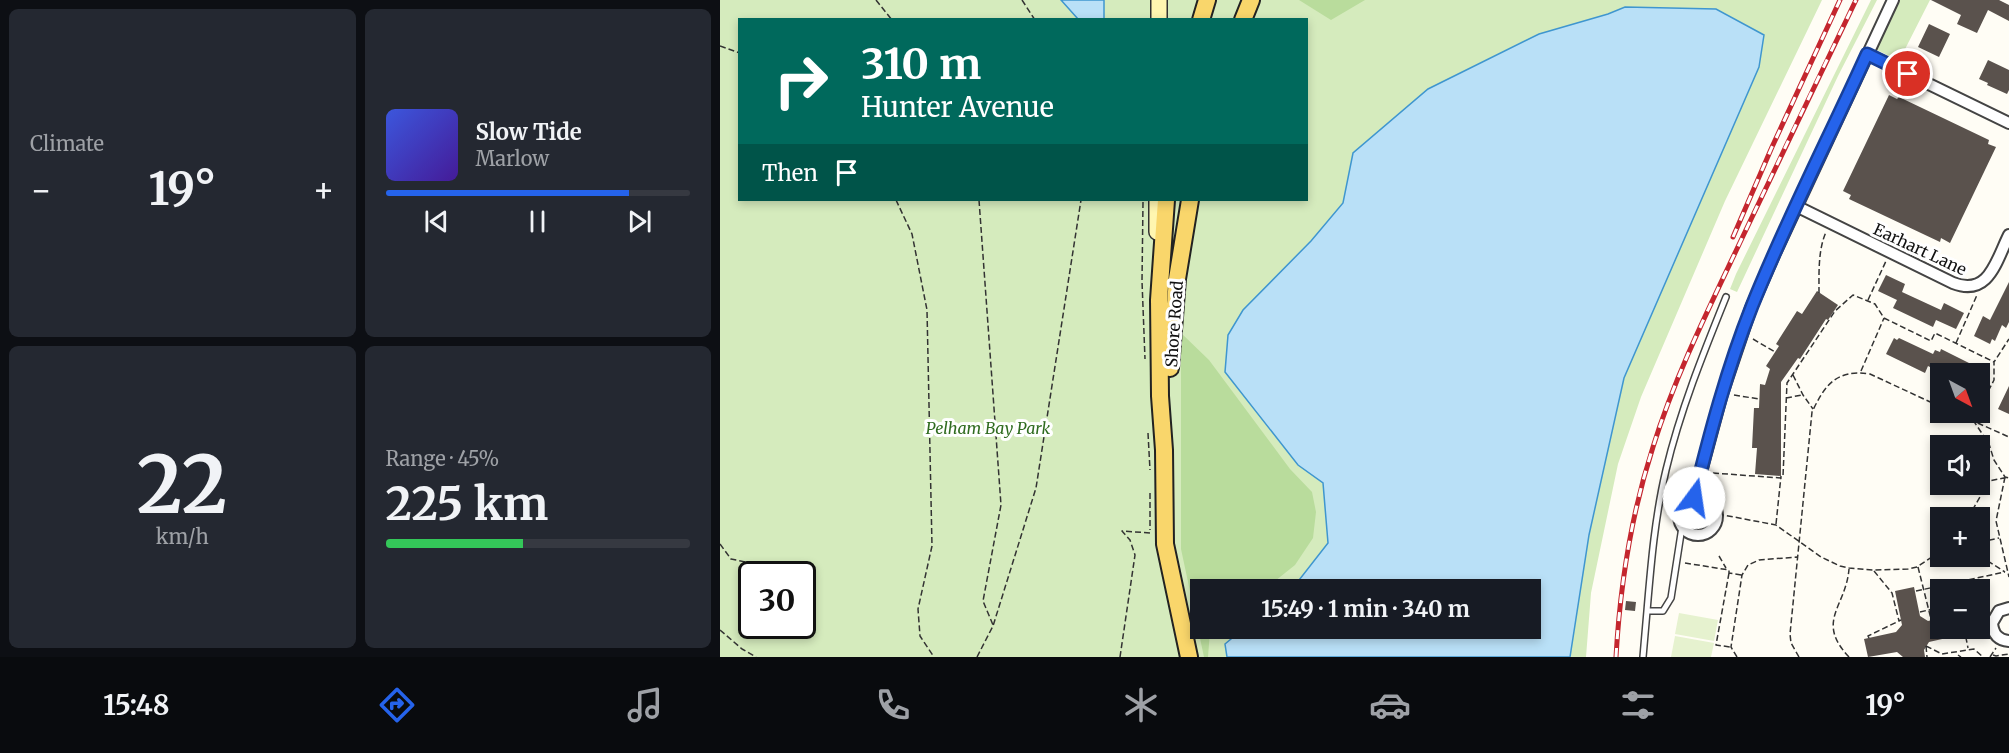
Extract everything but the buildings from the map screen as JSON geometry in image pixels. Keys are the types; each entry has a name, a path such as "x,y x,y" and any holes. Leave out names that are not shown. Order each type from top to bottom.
{"main road":[{"path":"1159,0 1159,18"},
{"path":"1202,18 1207,0"},
{"path":"1245,18 1251,0"},
{"path":"1157,201 1156,265 1159,300"},
{"name":"Shore Road","path":"1166,201 1159,300 1166,550 1189,657"},
{"name":"Shore Road","path":"1164,450 1177,279 1190,201"}],"street":[{"path":"1694,498 1722,393 1742,332 1762,282 1893,0"},
{"path":"1867,54 2009,123"},
{"name":"Earhart Lane","path":"1797,207 1959,285 1969,287 1978,285 1988,277 2009,235"},
{"path":"1694,498 1705,498 1710,501 1718,514 1718,520 1713,529 1704,535 1694,535 1682,527 1679,519 1684,503 1694,498"},
{"path":"2009,608 1999,611 1992,623 1994,633 2009,641"}],"lane":[{"path":"1643,657 1658,509 1666,470 1680,418 1726,297"},
{"path":"1647,611 1660,611 1667,607 1671,598 1682,527"}],"path":[{"path":"876,0 890,18"},
{"path":"1022,0 1034,18"},
{"path":"720,46 738,52"},
{"path":"896,201 912,234 927,310 932,546 918,609 920,636 934,657"},
{"path":"979,201 1000,505 983,601 993,626"},
{"path":"977,657 993,626 1036,488 1081,201"},
{"path":"1819,293 1823,239 1830,223"},
{"path":"1867,301 1890,252"},
{"path":"1956,343 1976,298 1978,285"},
{"path":"1776,525 1781,477 1783,476 1786,383 1835,311 1853,295 1875,304 1884,318 1931,341 1935,333 1994,362"},
{"path":"1860,372 1884,318"},
{"path":"1742,332 1775,352"},
{"path":"1990,388 1994,380 1994,362 2009,339"},
{"path":"1799,657 1791,644 1790,634 1813,409 1820,394 1829,383 1845,375 1860,372 1870,374 1930,402"},
{"path":"1792,374 1813,409"},
{"path":"1722,393 1760,399"},
{"path":"1786,398 1803,395"},
{"path":"1975,423 1989,444 1994,460 2005,477 1996,521 2009,577"},
{"path":"1979,423 2009,437"},
{"path":"1700,472 1781,477"},
{"path":"1974,507 1989,481 2009,478"},
{"path":"1718,514 1776,525 1830,561 1849,568 1898,570 1917,567 1930,558"},
{"path":"1120,657 1136,555 1130,540 1122,531 1151,533"},
{"path":"1990,540 1999,538"},
{"path":"720,544 731,559 741,561"},
{"path":"1719,556 1729,573 1742,575"},
{"path":"1737,657 1731,647 1742,575 1748,565 1760,561 1798,557"},
{"path":"1677,561 1726,569"},
{"path":"1990,562 2007,572"},
{"path":"1917,567 1930,614"},
{"path":"1849,568 1848,580 1832,622 1838,644 1849,657"},
{"path":"1869,638 1868,636 1900,621 1894,594 1873,570"},
{"path":"1974,579 2007,572"},
{"path":"1729,573 1716,645 1731,647"},
{"path":"1916,591 1930,588"},
{"path":"1920,612 1929,609"},
{"path":"720,630 742,649 756,657"},
{"path":"1967,639 1969,649"},
{"path":"1928,657 1926,646 1942,656 1959,655 1969,649 1974,649 1982,657"},
{"path":"1992,654 1996,656 2009,654"},
{"path":"1977,657 1982,657"}],"green space":[{"name":"Pelham Bay Park","path":"720,0 1822,0 1725,201 1641,397 1618,464 1591,593 1586,657 1453,657 1501,639 1541,639 1541,579 1190,579 1190,639 1433,639 1429,657 720,657"},
{"path":"1299,0 1365,0 1331,20"},
{"path":"1871,0 1877,0 1838,76 1737,292 1730,289 1736,274"},
{"path":"1900,0 1930,0 1899,61 1875,49"},
{"path":"1181,333 1209,360 1290,469 1312,492 1316,512 1313,538 1295,565 1278,579 1190,579 1190,591 1181,549"},
{"path":"1679,613 1718,620 1714,641 1675,634"},
{"path":"1675,636 1714,643 1711,657 1671,657"},
{"path":"1200,639 1209,639 1208,657 1204,657"}],"water":[{"path":"1061,0 1104,0 1104,18 1077,18"},
{"path":"1625,7 1716,9 1764,35 1759,67 1624,378 1589,535 1570,657 1227,657 1225,644 1231,639 1541,639 1541,579 1300,579 1328,543 1323,483 1298,465 1225,372 1228,335 1243,310 1311,241 1343,203 1353,153 1428,89 1539,34"}],"railway":[{"path":"1733,237 1840,0"},
{"path":"1616,657 1620,604 1638,499 1662,419 1707,313 1856,0"}],"route":[{"path":"1694,498 1709,436 1730,366 1751,308 1867,54 1908,74"}]}
